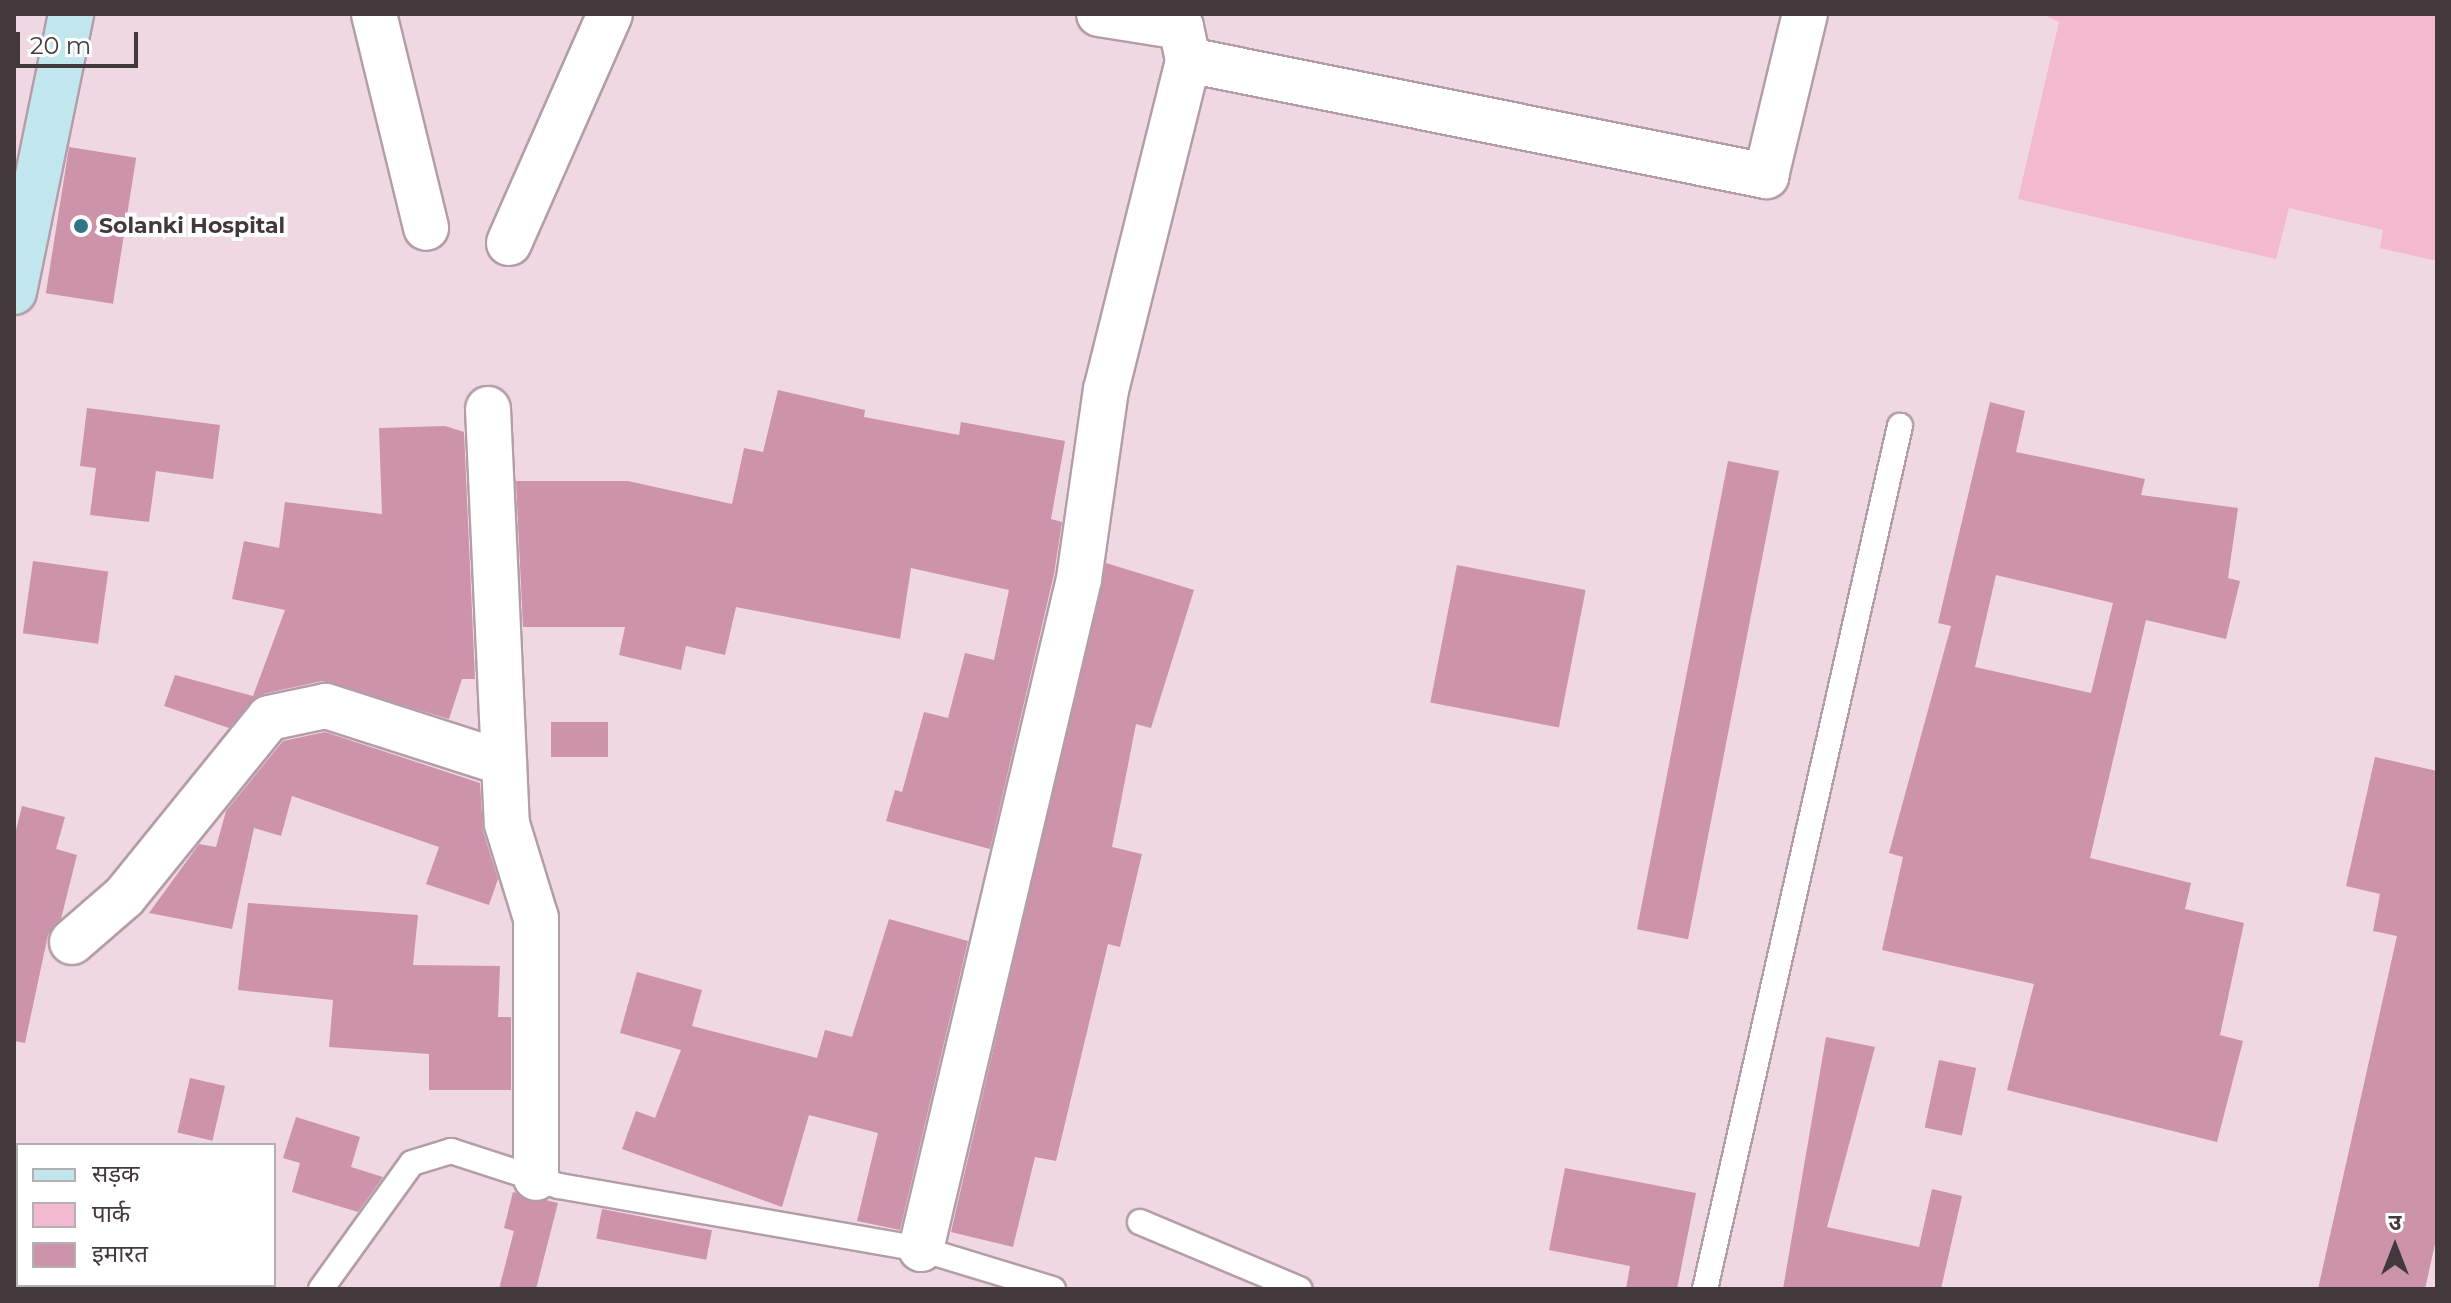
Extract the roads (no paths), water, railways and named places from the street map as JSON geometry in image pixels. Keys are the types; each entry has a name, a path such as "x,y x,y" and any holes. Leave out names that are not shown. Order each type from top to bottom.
{"main road":[{"path":"14,292 71,14"}],"street":[{"path":"374,14 426,228"},
{"path":"509,243 610,14"},
{"path":"921,1249 1079,579 1106,390 1188,60 1181,27 1099,14"},
{"path":"1188,60 1766,176 1805,14"},
{"path":"488,409 507,824 536,918 536,1178"},
{"path":"72,942 124,897 269,718 326,706 504,763"}],"lane":[{"path":"1705,1289 1900,426"},
{"path":"321,1289 412,1163 451,1151 536,1178 921,1249 1053,1289"},
{"path":"1140,1222 1299,1289"}],"place":[{"name":"Solanki Hospital","path":"81,226"}]}
